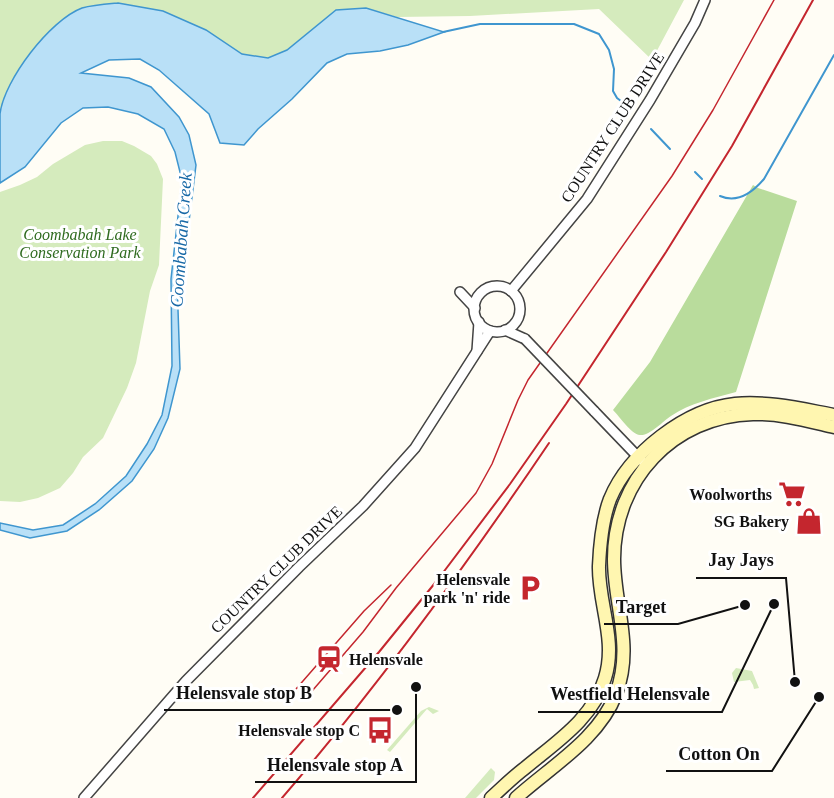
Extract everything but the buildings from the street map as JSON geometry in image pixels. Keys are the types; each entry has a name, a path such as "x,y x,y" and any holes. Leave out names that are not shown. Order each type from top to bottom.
{"street":[{"name":"COUNTRY CLUB DRIVE","path":"512,291 587,199 650,100 695,23 705,0"},
{"path":"475,308 478,297 485,290 494,287 512,291 518,299 520,310 515,324 506,330 490,331 479,322"},
{"name":"COUNTRY CLUB DRIVE","path":"477,353 479,322 475,308 460,292 478,297"},
{"path":"515,324 525,339 642,461"},
{"path":"506,330 525,339"},
{"name":"COUNTRY CLUB DRIVE","path":"84,798 186,681 363,506 415,448 490,331"},
{"path":"491,798 569,732 594,702 606,677 609,644 599,568 603,526 609,500 619,481 642,461 674,427 698,414 724,406 771,404 834,415"},
{"path":"516,798 586,738 605,715 615,695 624,650 615,575 617,524 642,461 704,423 727,417 765,414 834,427"}],"green space":[{"path":"0,0 684,0 652,60 599,9 470,16 397,17 366,8 336,10 287,50 268,58 242,54 206,30 118,3 81,9 50,30 0,112"},
{"name":"Coombabah Lake Conservation Park","path":"103,141 122,141 151,156 163,179 159,265 150,291 136,363 127,388 103,438 83,457 60,488 38,498 20,502 0,501 0,192 37,177 53,164 85,145"},
{"path":"753,185 797,201 736,392 702,401 671,416 648,433 637,434 613,410 650,362"},
{"path":"736,668 752,671 759,688 754,689 750,680 734,682 732,673"},
{"path":"429,707 439,711 433,714 427,709 390,752 387,750 421,711"},
{"path":"491,768 495,772 494,780 476,798 465,798"}],"water":[{"name":"Coombabah Creek","path":"118,3 163,11 206,30 242,54 268,58 287,50 336,10 366,8 444,32 408,45 380,51 347,54 327,63 244,145 220,143 209,114 159,70 140,59 109,60 81,73 129,78 151,87 179,117 189,135 196,165 188,229 177,280 180,369 168,418 154,449 132,481 99,510 67,531 30,538 0,530 0,523 33,530 63,525 95,504 126,476 147,444 162,415 172,366 171,279 182,180 175,152 164,129 138,114 108,107 83,108 61,123 25,167 0,183 0,114 3,100 19,69 43,38 69,15 86,7"}],"waterway":[{"path":"443,32 480,24 574,24 599,34 609,50 614,69 613,91 617,98 630,108"},
{"path":"720,196 739,198 764,179 834,55"},
{"path":"651,129 670,149"},
{"path":"695,172 702,179"}],"tram line":[{"path":"306,698 476,493 492,464 528,380 672,176 713,110 774,0"},
{"path":"296,689 364,611 391,585"}],"railway":[{"path":"253,798 379,652 439,578 510,484 566,404 666,252 732,146 813,0"},
{"path":"282,798 421,624 549,443"}],"place":[{"name":"Woolworths","path":"792,494"},
{"name":"SG Bakery","path":"809,521"},
{"name":"Helensvale park 'n' ride","path":"530,588"},
{"name":"Westfield Helensvale","path":"774,604"},
{"name":"Target","path":"745,605"},
{"name":"Helensvale","path":"329,659"},
{"name":"Jay Jays","path":"795,682"},
{"name":"Helensvale stop A","path":"416,687"},
{"name":"Cotton On","path":"819,697"},
{"name":"Helensvale stop B","path":"397,710"},
{"name":"Helensvale stop C","path":"380,730"}]}
